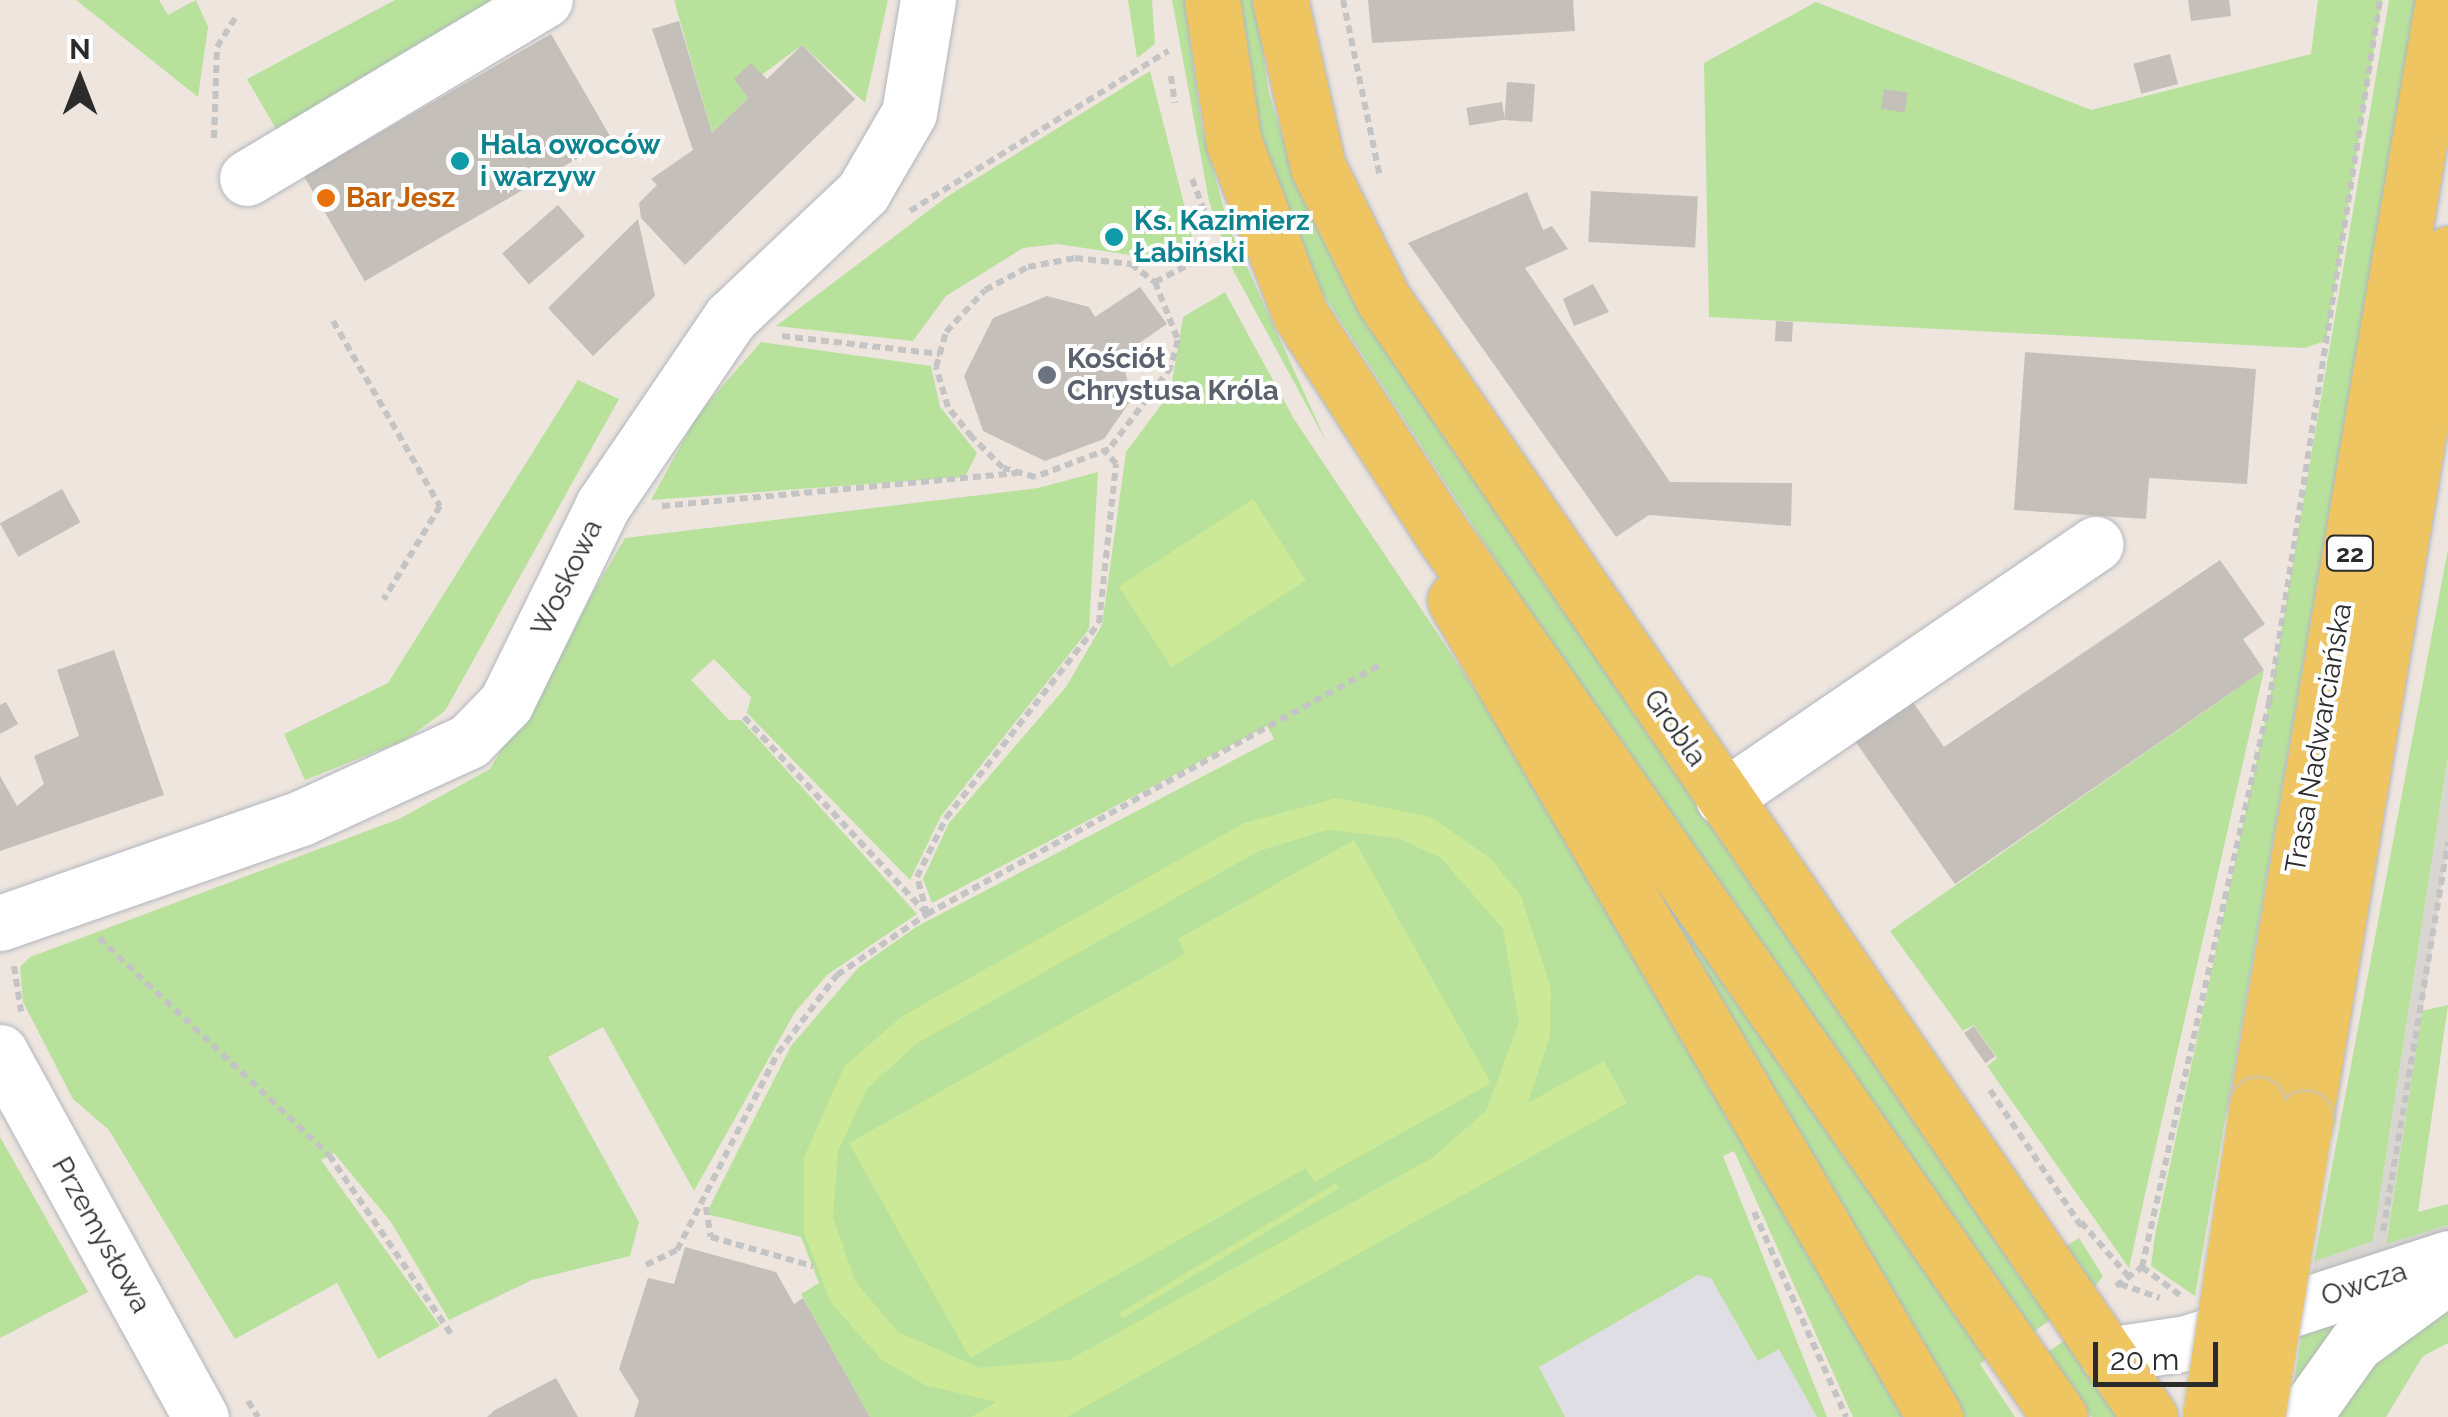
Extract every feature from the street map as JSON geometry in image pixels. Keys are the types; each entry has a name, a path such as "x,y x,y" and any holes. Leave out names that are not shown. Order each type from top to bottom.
{"main road":[{"path":"1212,0 1234,142 1268,244 1300,314 1429,511 2060,1417"},
{"name":"Grobla","path":"1280,0 1318,167 1382,299 2150,1417"},
{"name":"Trasa Nadwarciańska","path":"2257,1417 2281,1112 2443,0"},
{"name":"Trasa Nadwarciańska","path":"2210,1417 2281,1112 2441,326 2448,254"},
{"path":"1429,511 1468,629 1935,1417"}],"street":[{"path":"230,158 546,0"},
{"name":"Woskowa","path":"0,924 300,818 470,740 506,704 601,510 731,317 863,192 909,113 928,0"},
{"path":"1723,798 2096,544"},
{"name":"Przemysłowa","path":"0,1052 202,1417"},
{"name":"Owcza","path":"2093,1335 2187,1343 2448,1258"},
{"name":"Owcza","path":"2303,1417 2355,1344 2448,1276"}],"path":[{"path":"1343,0 1385,196"},
{"path":"2093,1335 2129,1277 2142,1267 2268,703 2380,0"},
{"path":"230,158 217,47 238,14"},
{"path":"1156,282 1220,248"},
{"path":"1075,258 1131,264 1156,282 1178,340 1171,367 1105,452 1035,478 1003,468 948,407 940,354 961,312 1028,267 1075,258"},
{"path":"333,321 440,506 384,599"},
{"path":"788,337 940,354"},
{"path":"927,914 917,878 946,818 1099,623 1116,464 1105,452"},
{"path":"601,510 974,483 1018,472"},
{"path":"646,1265 677,1250 799,1019 837,975 927,914 1382,664"},
{"path":"744,717 927,914"},
{"path":"2380,1251 2448,842"},
{"path":"88,926 329,1155 453,1337"},
{"path":"706,1201 711,1237 813,1266"},
{"path":"2080,1222 2129,1277"},
{"path":"2142,1267 2186,1300"}],"shaded area":[{"path":"2448,757 2448,846 2386,1244 2448,1225 2448,1238 2311,1280 2314,1262 2373,1241"},
{"path":"1754,1242 1827,1417 1453,1417"}],"green space":[{"path":"76,0 159,0 168,15 196,0 208,27 198,97"},
{"path":"395,0 545,0 290,153 247,79"},
{"path":"674,0 888,0 865,103 802,45 743,89 748,98 712,133"},
{"path":"1128,0 1152,0 1155,44 1137,58"},
{"path":"1172,0 1185,0 1201,123 1228,225 1327,443 1233,270 1209,201"},
{"path":"1237,0 1255,0 1269,93 1298,187 1349,293 2052,1319 2033,1332 1521,600 1320,289 1259,141"},
{"path":"2318,0 2382,0 2326,341 2304,348 1709,317 1704,63 1816,2 2091,110 2311,54"},
{"path":"2389,0 2417,0 2195,1296 2151,1266 2155,1235 2269,703"},
{"path":"1150,71 1193,239 1150,258 1058,244 1023,248 946,296 913,341 776,326 948,196"},
{"path":"1225,292 1294,419 1480,697 1707,1068 1908,1417 1853,1417 1734,1151 1723,1156 1827,1417 1817,1417 1779,1349 1758,1361 1711,1278 1698,1275 1539,1367 1565,1417 870,1417 801,1294 819,1283 801,1237 706,1214 791,1046 858,968 916,927 1274,739 1267,726 932,903 923,879 949,823 1066,687 1102,625 1126,452 1170,393 1183,317"},
{"path":"761,342 931,366 940,407 977,453 965,477 651,500 698,414"},
{"path":"578,380 619,399 445,711 405,740 305,780 284,734 388,683"},
{"path":"1098,472 1089,629 941,816 910,880 747,713 751,697 714,659 691,680 729,720 741,720 917,914 827,975 795,1012 694,1191 603,1027 548,1057 639,1222 630,1256 532,1280 449,1320 391,1222 334,1153 321,1160 440,1326 378,1359 337,1283 235,1339 109,1130 73,1099 23,1002 20,967 30,957 399,819 490,769 625,538 1038,488"},
{"path":"1253,499 1306,580 1172,667 1119,586"},
{"path":"2448,549 2448,757 2373,1241 2314,1262"},
{"path":"2264,670 2129,1268 1987,1066 1997,1058 1974,1025 1963,1031 1890,931"},
{"path":"1337,798 1431,817 1490,858 1521,896 1551,988 1550,1036 1528,1103 1604,1061 1627,1103 1067,1417 971,1417 996,1402 925,1385 881,1359 831,1303 804,1233 804,1157 844,1067 901,1017 1244,823","holes":["1327,830 1398,838 1441,858 1503,929 1519,1023 1486,1111 1432,1158 1069,1360 980,1368 898,1332 855,1281 833,1217 838,1151 867,1089 916,1044 1259,851"]},
{"path":"1617,825 1986,1359 1980,1364 2015,1417 1962,1417"},
{"path":"1354,840 1491,1083 1314,1182 1306,1168 970,1358 849,1143 1185,954 1178,939"},
{"path":"2448,1005 2418,1212 2448,1204 2448,1225 2386,1245 2422,1011"},
{"path":"0,1137 88,1292 0,1338"},
{"path":"1336,1183 1339,1188 1122,1318 1119,1313"},
{"path":"2079,1238 2103,1276 2091,1292 2065,1247"},
{"path":"2371,1303 2289,1412 2303,1325"},
{"path":"2448,1308 2448,1343 2423,1356 2386,1417 2338,1417 2370,1364"},
{"path":"2067,1339 2120,1417 2092,1417 2047,1352"}],"building":[{"path":"1368,0 1573,0 1575,31 1372,43"},
{"path":"2188,0 2229,0 2231,16 2191,21"},
{"path":"679,21 712,133 748,98 734,79 751,63 767,79 802,45 855,99 685,265 641,218 639,203 657,185 651,179 693,150 652,29"},
{"name":"Hala owoców i warzyw","path":"551,34 612,139 365,281 304,177"},
{"path":"2170,54 2178,84 2141,94 2133,64"},
{"path":"1507,82 1535,84 1532,122 1504,120"},
{"path":"1884,89 1908,93 1905,113 1881,109"},
{"path":"1502,102 1505,120 1469,125 1466,108"},
{"path":"1591,191 1698,197 1695,248 1588,242"},
{"path":"1527,192 1543,230 1552,226 1568,249 1525,268 1670,482 1792,483 1791,526 1649,515 1616,537 1408,243"},
{"path":"558,205 585,236 529,284 502,254"},
{"path":"638,219 655,296 593,356 548,308"},
{"path":"1593,284 1609,312 1574,326 1563,299"},
{"name":"Kościół Chrystusa Króla","path":"1140,287 1167,324 1122,355 1131,400 1104,439 1045,461 983,431 964,376 993,318 1047,296 1089,307 1095,317"},
{"path":"1776,321 1793,322 1792,342 1775,341"},
{"path":"2025,352 2256,369 2247,484 2149,478 2146,519 2014,510"},
{"path":"62,489 80,522 18,557 0,523"},
{"path":"2220,560 2265,624 2243,639 2264,670 1955,884 1855,741 1913,702 1944,747"},
{"path":"114,650 164,795 0,851 0,776 17,806 44,784 34,756 79,736 57,670"},
{"path":"6,702 18,724 0,734 0,705"},
{"path":"1974,1026 1995,1056 1985,1063 1964,1033"},
{"path":"685,1247 776,1272 794,1304 803,1298 870,1417 634,1417 639,1401 619,1369 648,1278 674,1284"},
{"path":"556,1378 578,1417 487,1417 495,1410"}],"place":[{"name":"Hala owoców i warzyw","path":"460,161"},
{"name":"Bar Jesz","path":"326,198"},
{"name":"Ks. Kazimierz Łabiński","path":"1114,237"},
{"name":"Kościół Chrystusa Króla","path":"1047,375"}]}
